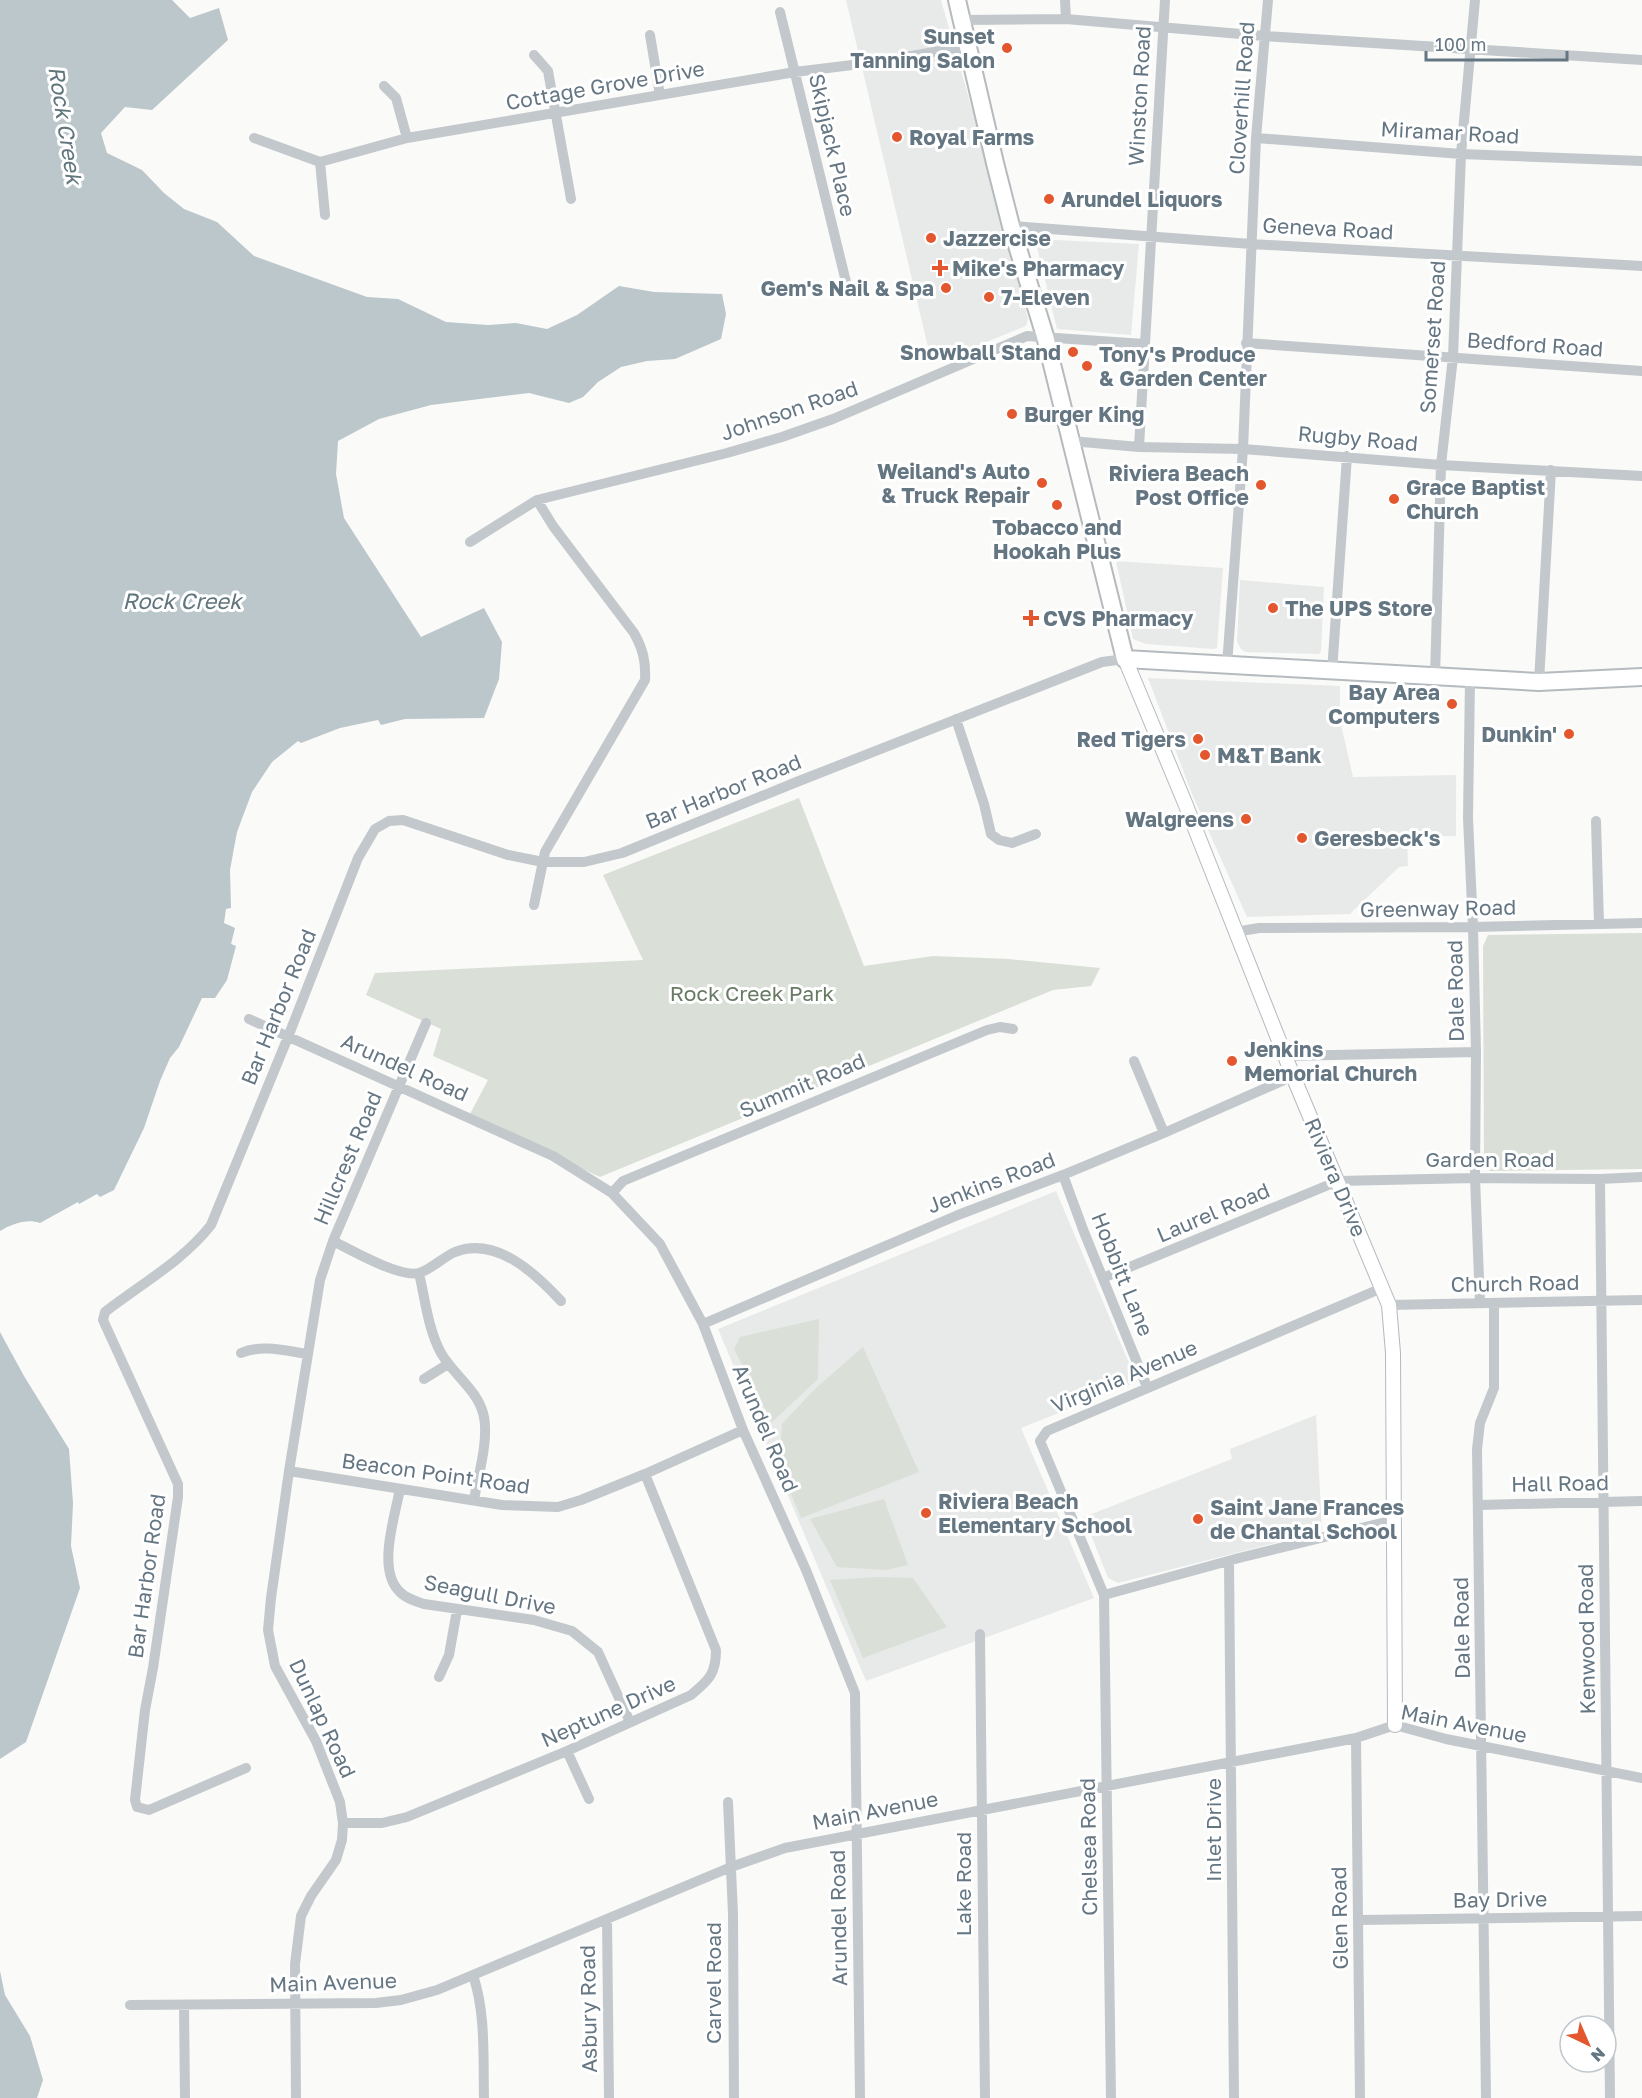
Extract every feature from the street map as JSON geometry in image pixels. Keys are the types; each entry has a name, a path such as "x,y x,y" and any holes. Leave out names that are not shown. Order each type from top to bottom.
{"main road":[{"path":"957,0 1011,226 1045,336 1125,659 1539,682 1642,677"}],"street":[{"path":"1065,0 1066,19"},
{"name":"Winston Road","path":"1139,447 1165,0"},
{"name":"Cloverhill Road","path":"1227,665 1243,449 1256,138 1268,0"},
{"name":"Somerset Road","path":"1435,678 1441,465 1453,357 1461,154 1475,0"},
{"name":"Skipjack Place","path":"780,12 847,286"},
{"path":"962,20 1066,19 1264,36 1642,60"},
{"path":"650,35 660,95"},
{"name":"Cottage Grove Drive","path":"320,162 407,138 795,72 878,62 969,46"},
{"path":"534,55 548,71 571,199"},
{"path":"384,86 396,98 407,138"},
{"path":"254,138 320,162 325,215"},
{"name":"Miramar Road","path":"1256,138 1461,154 1642,161"},
{"name":"Geneva Road","path":"1011,226 1251,244 1642,266"},
{"name":"Johnson Road","path":"470,542 537,500 782,437 833,418 1027,336 1045,336"},
{"path":"1045,336 1144,344"},
{"name":"Bedford Road","path":"1246,343 1642,371"},
{"name":"Rugby Road","path":"1071,441 1139,447 1243,449 1441,465 1642,476"},
{"path":"1332,672 1347,456"},
{"path":"1539,682 1551,470"},
{"path":"534,905 546,852 645,680 646,665 642,649 634,633 553,526 537,500"},
{"name":"Bar Harbor Road","path":"246,1768 149,1810 137,1807 135,1800 145,1710 178,1497 178,1484 103,1320 105,1312 176,1260 201,1238 211,1225 358,858 375,829 389,821 403,820 508,855 543,862 584,862 622,853 1102,662 1125,659"},
{"name":"Riviera Drive","path":"1125,659 1187,807 1293,1076 1389,1305 1394,1353 1395,1725"},
{"name":"Dale Road","path":"1470,679 1468,818 1473,927 1476,1052 1475,1178 1480,1304"},
{"path":"956,719 992,834 999,840 1012,843 1036,834"},
{"path":"1596,821 1599,924"},
{"name":"Greenway Road","path":"1235,932 1259,928 1642,923"},
{"name":"Arundel Road","path":"249,1019 553,1156 612,1193 660,1244 703,1324 743,1430 806,1570 855,1693 860,2098"},
{"name":"Hillcrest Road","path":"333,1241 426,1023"},
{"name":"Summit Road","path":"612,1193 623,1181 987,1029 1000,1027 1013,1029"},
{"path":"1285,1056 1476,1052"},
{"path":"1134,1061 1164,1133"},
{"name":"Jenkins Road","path":"703,1324 958,1215 1164,1133 1293,1076"},
{"name":"Hobbitt Lane","path":"1063,1175 1147,1387"},
{"name":"Garden Road","path":"1338,1181 1642,1177"},
{"name":"Kenwood Road","path":"1599,1179 1610,2098"},
{"name":"Laurel Road","path":"1103,1278 1338,1181"},
{"path":"333,1241 384,1265 408,1273 419,1273 454,1252 481,1247 511,1258 527,1269 561,1301"},
{"name":"Dunlap Road","path":"296,2098 295,1964 301,1916 311,1896 336,1860 342,1840 343,1823 340,1802 316,1741 275,1666 268,1630 289,1470 320,1280 333,1241"},
{"path":"419,1273 435,1341 448,1364 472,1393 483,1413 485,1435 474,1500"},
{"name":"Virginia Avenue","path":"1104,1595 1040,1441 1047,1431 1382,1288"},
{"name":"Church Road","path":"1389,1305 1642,1300"},
{"name":"Dale Road","path":"1486,2098 1477,1449 1480,1423 1494,1388 1494,1304"},
{"path":"241,1353 250,1349 263,1348 308,1354"},
{"path":"424,1379 448,1364"},
{"name":"Beacon Point Road","path":"289,1470 474,1500 521,1506 558,1507 645,1474 743,1430"},
{"name":"Neptune Drive","path":"343,1823 382,1823 406,1817 567,1751 692,1695 714,1673 716,1650 712,1636 645,1474"},
{"name":"Seagull Drive","path":"400,1489 388,1554 389,1571 393,1583 400,1592 424,1604 534,1620 572,1631 598,1652 630,1722"},
{"name":"Hall Road","path":"1479,1504 1642,1501"},
{"path":"1104,1595 1394,1520"},
{"name":"Inlet Drive","path":"1229,1562 1234,2098"},
{"name":"Chelsea Road","path":"1104,1595 1112,2098"},
{"path":"439,1677 449,1655 457,1610"},
{"name":"Lake Road","path":"980,1634 985,2098"},
{"name":"Main Avenue","path":"130,2005 376,2003 401,2000 437,1990 731,1867 785,1848 1106,1784 1356,1738 1395,1725 1482,1747 1642,1778"},
{"name":"Glen Road","path":"1356,1738 1360,2098"},
{"path":"567,1751 589,1799"},
{"name":"Carvel Road","path":"728,1802 734,2098"},
{"name":"Bay Drive","path":"1359,1920 1642,1916"},
{"name":"Asbury Road","path":"607,1919 609,2098"},
{"path":"472,1975 479,1994 482,2016 483,2098"},
{"path":"184,2005 185,2098"}],"shaded area":[{"path":"846,0 941,0 999,204 1028,319 1026,326 932,364"},
{"path":"1035,239 1139,244 1131,335 1057,329"},
{"path":"1116,561 1223,568 1217,648 1146,644 1133,639"},
{"path":"1240,580 1324,587 1319,654 1245,652 1241,649 1237,642"},
{"path":"1148,678 1340,686 1340,720 1353,777 1456,775 1456,836 1407,837 1408,866 1399,867 1350,914 1247,917 1192,794"},
{"name":"Riviera Beach Elementary School","path":"1056,1191 1137,1382 1021,1428 1094,1598 866,1681 718,1329"},
{"path":"1316,1415 1322,1531 1118,1583 1108,1578 1084,1517 1232,1459 1230,1449"}],"green space":[{"name":"Rock Creek Park","path":"799,798 864,966 933,956 1009,959 1100,968 1091,986 1053,990 600,1177 469,1116 488,1080 433,1056 441,1029 366,995 375,973 643,960 603,875"},
{"path":"1642,933 1642,1169 1490,1171 1484,1165 1483,946 1488,935"},
{"path":"819,1319 818,1379 772,1422 734,1349 740,1337"},
{"path":"863,1347 919,1472 801,1518 779,1465 782,1424 815,1389"},
{"path":"884,1499 908,1565 886,1570 837,1567 810,1519"},
{"path":"879,1577 913,1578 947,1627 863,1658 830,1580"}],"water":[{"name":"Rock Creek","path":"0,0 172,0 190,18 219,8 228,40 152,110 125,107 101,133 107,153 142,170 164,193 184,209 217,222 254,256 367,297 398,299 446,322 488,325 516,323 547,329 577,315 619,286 654,292 722,294 726,314 721,339 675,359 647,361 621,367 598,382 583,397 569,403 529,393 431,405 379,419 338,441 336,474 344,518 421,637 484,608 502,642 499,679 484,718 405,719 381,725 378,720 340,728 301,743 298,741 272,762 252,792 237,832 230,870 231,908 226,909 224,923 235,928 231,944 236,946 227,980 215,998 202,998 179,1047 170,1058 144,1128 114,1190 100,1197 97,1194 79,1204 78,1202 40,1223 30,1221 20,1223 0,1231"},
{"path":"0,1332 69,1449 73,1503 71,1546 80,1588 26,1742 0,1759"},
{"path":"0,1971 5,1995 30,2036 43,2080 37,2098 0,2098"}],"place":[{"name":"Sunset Tanning Salon","path":"1007,48"},
{"name":"Royal Farms","path":"897,137"},
{"name":"Arundel Liquors","path":"1049,199"},
{"name":"Jazzercise","path":"931,238"},
{"name":"Mike's Pharmacy","path":"940,268"},
{"name":"Gem's Nail & Spa","path":"946,288"},
{"name":"7-Eleven","path":"989,297"},
{"name":"Snowball Stand","path":"1073,352"},
{"name":"Tony's Produce & Garden Center","path":"1087,366"},
{"name":"Burger King","path":"1012,414"},
{"name":"Weiland's Auto & Truck Repair","path":"1042,483"},
{"name":"Riviera Beach Post Office","path":"1261,485"},
{"name":"Grace Baptist Church","path":"1394,499"},
{"name":"Tobacco and Hookah Plus","path":"1057,505"},
{"name":"The UPS Store","path":"1273,608"},
{"name":"CVS Pharmacy","path":"1031,618"},
{"name":"Bay Area Computers","path":"1452,704"},
{"name":"Dunkin'","path":"1569,734"},
{"name":"Red Tigers","path":"1198,739"},
{"name":"M&T Bank","path":"1205,755"},
{"name":"Walgreens","path":"1246,819"},
{"name":"Geresbeck's","path":"1302,838"},
{"name":"Jenkins Memorial Church","path":"1232,1061"},
{"name":"Riviera Beach Elementary School","path":"926,1513"},
{"name":"Saint Jane Frances de Chantal School","path":"1198,1519"}]}
